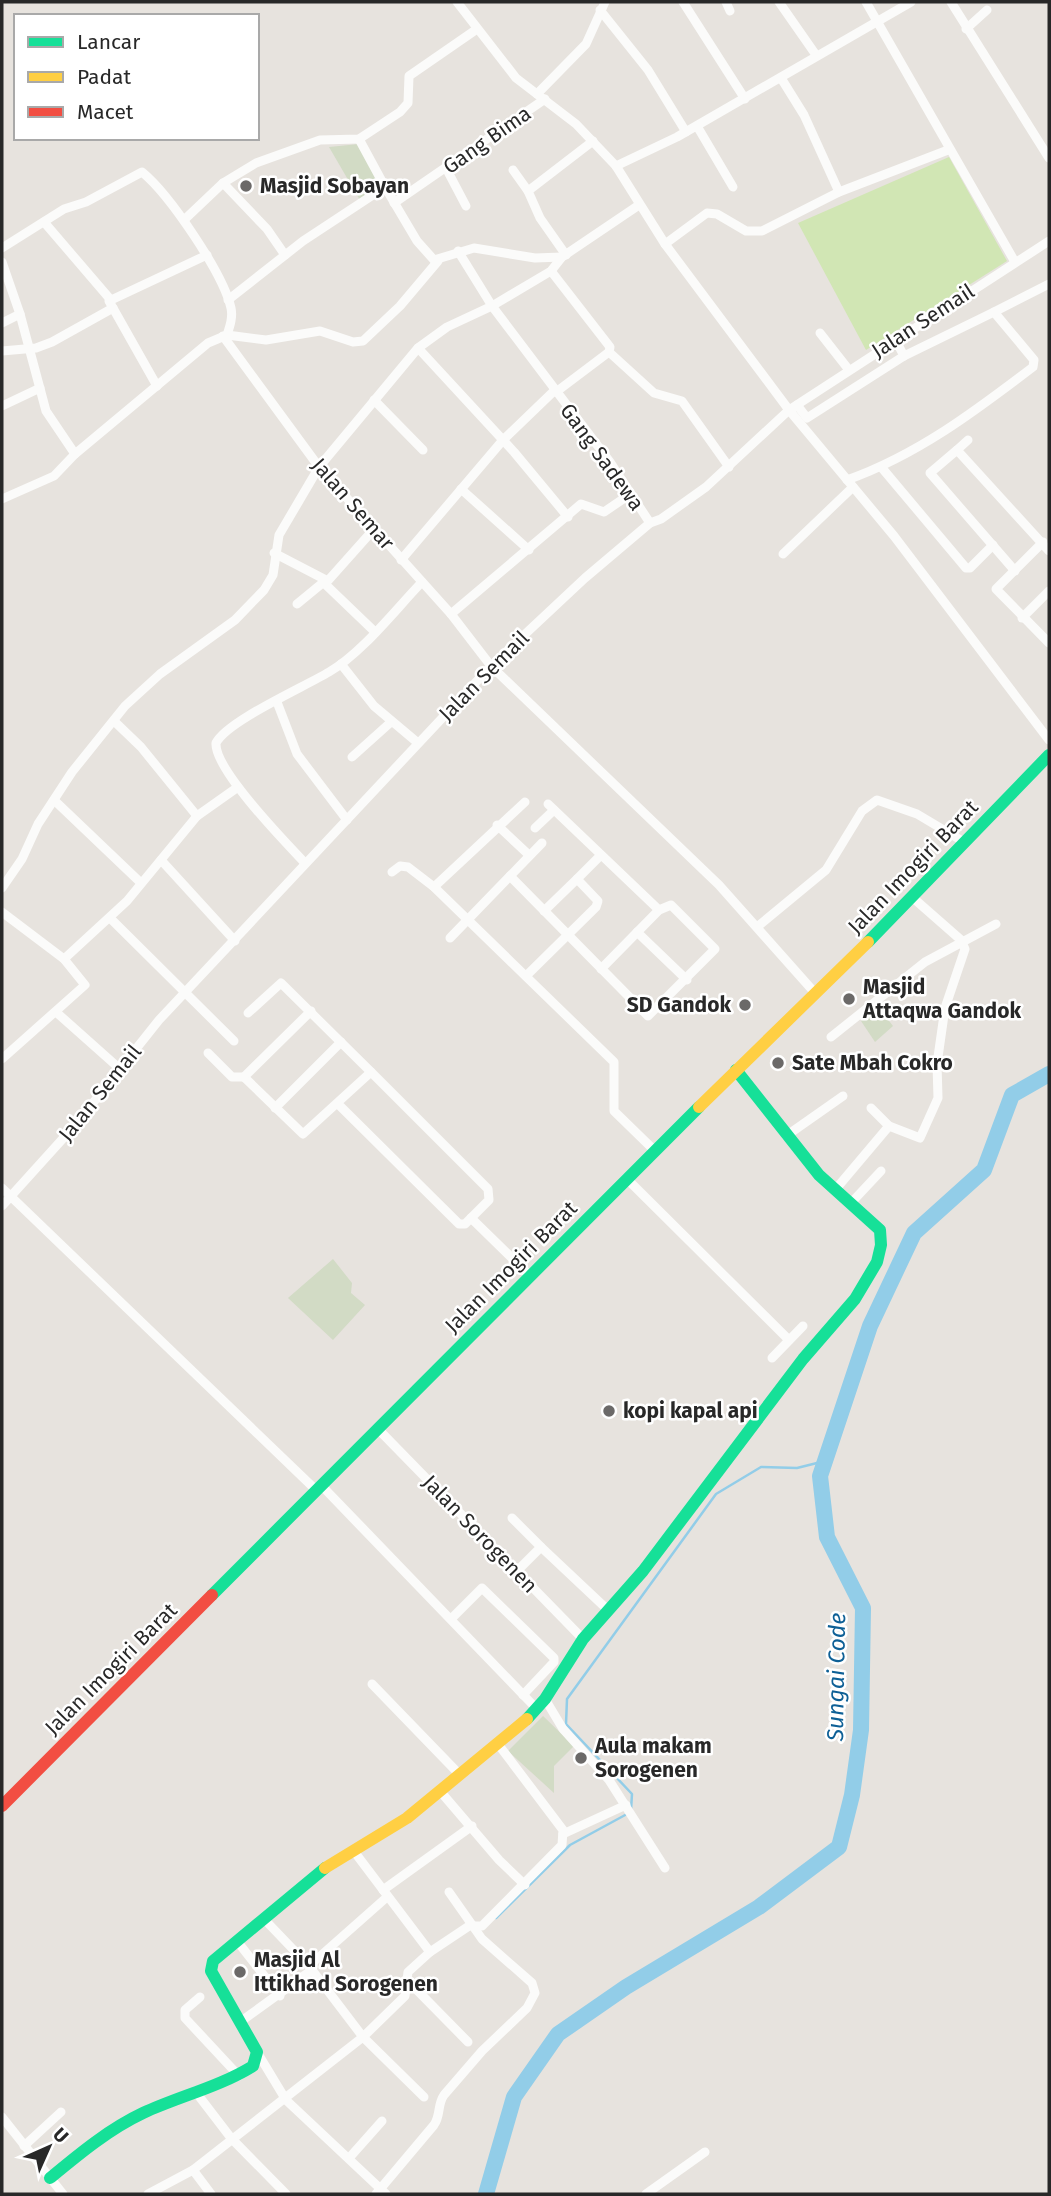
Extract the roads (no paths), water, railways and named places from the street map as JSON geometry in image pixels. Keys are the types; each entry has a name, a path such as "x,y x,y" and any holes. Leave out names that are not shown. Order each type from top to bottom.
{"street":[{"path":"457,2 516,78 593,141 616,166 665,244 850,484 894,536 1049,740"},
{"path":"683,2 745,99"},
{"path":"779,2 816,55"},
{"path":"866,2 948,150 1015,262"},
{"path":"616,166 697,126 911,2"},
{"path":"951,2 1049,158"},
{"path":"602,6 648,70 686,132"},
{"name":"Gang Bima","path":"394,203 541,97 586,44 602,6"},
{"path":"966,29 987,10"},
{"path":"184,220 223,183 256,163 308,144 359,139 405,108 410,99 409,76 477,29"},
{"path":"781,78 804,115 839,192"},
{"path":"697,126 733,187"},
{"path":"359,139 424,251 438,261"},
{"path":"528,191 593,141"},
{"path":"665,244 707,213 717,214 738,227 754,232 775,225 839,192 948,150"},
{"path":"446,168 466,206"},
{"path":"513,170 528,191 559,262 605,338 609,352 654,393 682,401 729,467"},
{"path":"2,248 44,222 139,172 184,220 207,255 232,311 225,335"},
{"path":"223,183 267,229 285,255"},
{"path":"228,300 285,255 385,187"},
{"path":"2,888 22,859 54,800 92,745 160,674 235,620 264,590 273,575 274,553 279,535 320,467 418,348 447,327 492,306 639,205"},
{"path":"44,222 111,304 157,386"},
{"name":"Jalan Semail","path":"2,1206 77,1123 184,993 491,666 650,523 661,519 706,487 793,408 1049,241"},
{"path":"2,499 54,476 75,454 208,343 225,335 266,340 320,331 354,342 363,341 400,306 438,261 458,251 474,247 559,262"},
{"name":"Gang Sadewa","path":"458,251 492,306 610,462 629,495 650,523"},
{"path":"2,351 52,342 111,304 207,255"},
{"path":"2,262 20,314 46,411 75,454"},
{"path":"793,408 807,418 904,356 1049,284"},
{"path":"783,554 850,484 958,424 1034,365 1034,360 994,312"},
{"path":"2,323 20,314"},
{"path":"820,333 849,370"},
{"name":"Jalan Semar","path":"225,335 320,467 451,614 491,666 719,885 815,993"},
{"path":"895,339 904,356"},
{"path":"418,348 503,440 568,517"},
{"path":"401,560 503,440 555,391 609,352"},
{"path":"839,377 848,390"},
{"path":"2,406 40,388"},
{"path":"374,400 423,450"},
{"path":"968,440 929,472 1015,571"},
{"path":"957,450 1049,551"},
{"path":"882,468 966,568 970,568 993,545"},
{"path":"461,489 529,550"},
{"path":"451,614 581,504 604,512 629,495"},
{"path":"297,604 325,581 374,529"},
{"path":"1043,542 996,589 1049,643"},
{"path":"274,553 325,581 374,631"},
{"path":"305,863 238,787 217,755 216,743 224,732 341,664 422,582"},
{"path":"1022,618 1049,591"},
{"path":"341,664 391,722 418,743"},
{"path":"277,702 297,754 347,820"},
{"path":"114,721 141,747 197,816"},
{"path":"352,757 391,722"},
{"name":"Jalan Imogiri Barat","path":"2,1807 654,1150 912,897 1049,755"},
{"path":"64,959 110,918 197,816 238,787"},
{"path":"54,800 141,883"},
{"path":"757,927 820,876 862,811 877,800 917,814 964,842"},
{"path":"434,887 497,825 525,802"},
{"path":"535,828 551,807 599,857 659,911"},
{"path":"497,825 529,855"},
{"path":"450,938 542,843"},
{"path":"544,911 599,857"},
{"path":"161,860 235,941"},
{"path":"392,872 400,866 408,867 434,887 614,1062 617,1068 614,1111 654,1150"},
{"path":"510,876 601,969 648,1016 687,980 715,948 671,905 659,911 601,969"},
{"path":"526,976 598,903 577,879"},
{"path":"871,1108 889,1126 922,1137 938,1098 937,1064 948,997 965,949 961,940 912,897"},
{"path":"2,912 64,959 86,984 2,1059"},
{"path":"110,918 234,1041"},
{"path":"831,1037 925,962 961,940 996,924"},
{"path":"637,932 687,980"},
{"path":"247,1013 281,983 488,1189 489,1200 465,1224 459,1224 338,1104"},
{"path":"208,1053 232,1077 244,1077 311,1011"},
{"path":"56,1012 120,1069"},
{"path":"275,1108 341,1042"},
{"path":"449,1892 495,1951 532,1983 535,1988 533,1999 444,2095 439,2102 440,2115 434,2125 382,2192 349,2157 286,2099 210,1968 213,1961 337,1858 378,1838 460,1775 498,1744 539,1702 583,1639 685,1517 803,1359 829,1333 865,1283 876,1261 882,1236 878,1227 818,1175 736,1070"},
{"path":"244,1077 303,1134 370,1072"},
{"path":"786,1136 843,1096"},
{"path":"835,1189 889,1126"},
{"path":"851,1203 881,1171"},
{"path":"626,1178 789,1340"},
{"path":"2,1188 318,1487 523,1695 539,1702 609,1780 665,1868"},
{"path":"471,1218 529,1276"},
{"path":"772,1358 803,1326"},
{"name":"Jalan Sorogenen","path":"377,1428 583,1639"},
{"path":"512,1518 609,1611"},
{"path":"517,1571 541,1547"},
{"path":"451,1619 482,1588 554,1658 554,1662 523,1695"},
{"path":"372,1684 460,1775"},
{"path":"148,2194 162,2191 193,2170 363,2038 405,1996 408,1972 430,1952 469,1926 482,1926 560,1849 563,1834 498,1744"},
{"path":"440,1791 499,1860 525,1885"},
{"path":"563,1834 628,1808"},
{"path":"240,2022 280,1996 385,1894 472,1826"},
{"path":"354,1850 430,1952"},
{"path":"265,1920 310,1968 363,2038 424,2097"},
{"path":"237,1941 280,1996"},
{"path":"408,1981 468,2042"},
{"path":"200,1997 185,2010 185,2018 239,2076"},
{"path":"50,2178 100,2136 195,2091 239,2076 253,2066 257,2052"},
{"path":"195,2091 231,2138 286,2194"},
{"path":"23,2147 61,2112"},
{"path":"2,2117 23,2147 63,2194"},
{"path":"349,2157 382,2121"},
{"path":"646,2194 705,2152"},
{"path":"193,2170 211,2194"}],"waterway":[{"name":"Sungai Code","path":"486,2194 514,2097 558,2034 626,1987 759,1907 839,1847 852,1795 861,1730 863,1608 827,1537 820,1476 870,1326 914,1233 984,1170 1012,1095 1049,1074"},
{"path":"631,1810 632,1794 566,1724 567,1699 716,1494 761,1467 797,1468 825,1461"},
{"path":"496,1918 570,1845 627,1814"}],"place":[{"name":"Masjid Sobayan","path":"246,186"},
{"name":"Masjid Attaqwa Gandok","path":"849,999"},
{"name":"SD Gandok","path":"745,1005"},
{"name":"Sate Mbah Cokro","path":"778,1063"},
{"name":"kopi kapal api","path":"609,1411"},
{"name":"Aula makam Sorogenen","path":"581,1758"},
{"name":"Masjid Al Ittikhad Sorogenen","path":"240,1972"}]}
